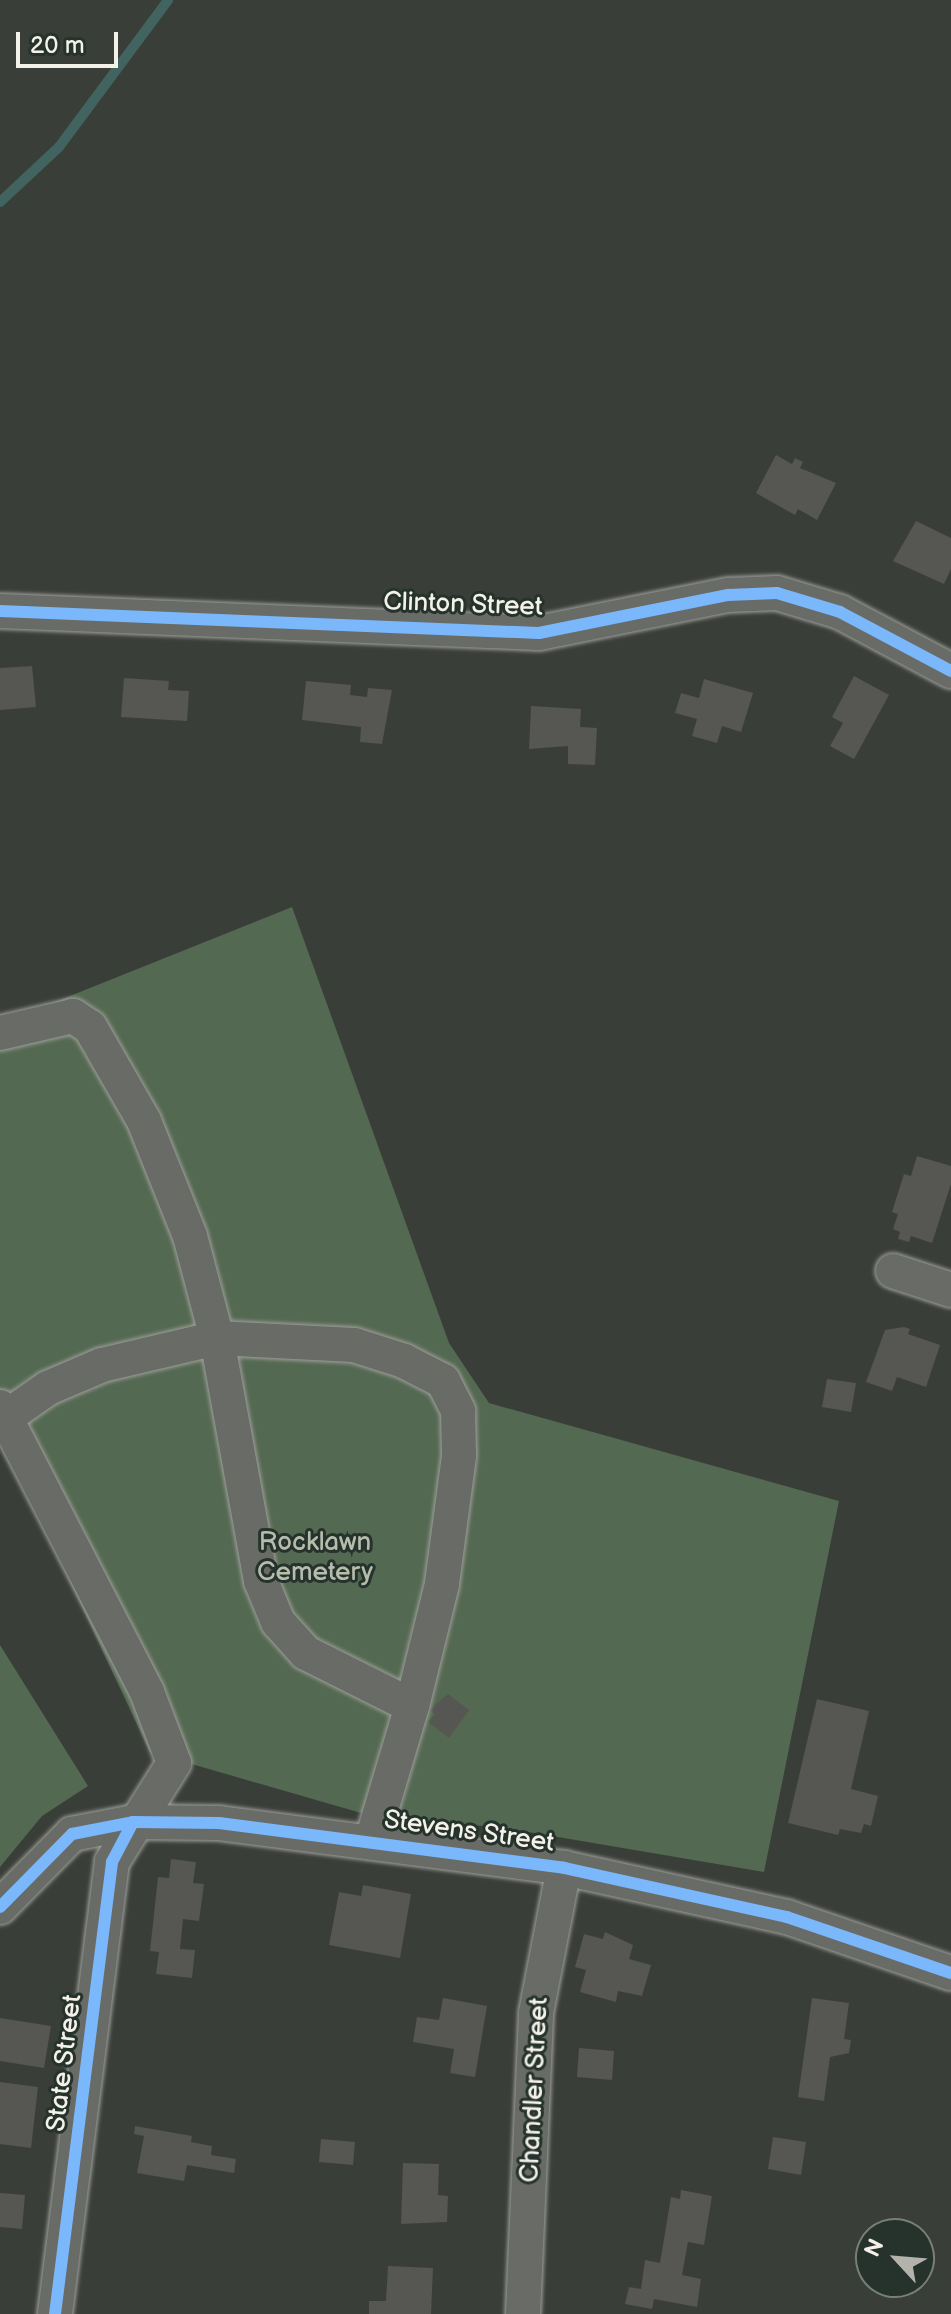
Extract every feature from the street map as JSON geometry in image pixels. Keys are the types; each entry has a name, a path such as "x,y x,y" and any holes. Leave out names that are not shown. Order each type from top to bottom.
{"street":[{"name":"Clinton Street","path":"0,611 539,633 728,595 777,593 840,612 951,671"},
{"path":"0,1033 73,1016 90,1027 144,1121 190,1236 217,1338 258,1568 278,1622 306,1653 412,1706"},
{"path":"893,1271 951,1290"},
{"path":"3,1413 48,1388 102,1365 217,1338 354,1345 404,1361 443,1381 458,1411 459,1456 442,1584 412,1706 372,1840"},
{"name":"State Street","path":"3,1413 147,1692 174,1763 133,1822 112,1862 55,2314"},
{"name":"Stevens Street","path":"0,1907 72,1834 133,1822 219,1823 372,1840 564,1868 787,1917 951,1973"},
{"name":"Chandler Street","path":"523,2314 536,2013 564,1868"}],"green space":[{"name":"Rocklawn Cemetery","path":"292,907 449,1343 489,1403 839,1501 764,1872 505,1828 368,1815 150,1752 0,1432 0,1024"},
{"path":"0,1645 88,1786 42,1816 0,1867"}],"building":[{"path":"776,455 792,464 795,458 803,462 800,468 836,483 817,520 798,509 795,515 756,493"},
{"path":"916,521 951,538 951,569 944,584 893,561"},
{"path":"32,666 36,707 0,710 0,668"},
{"path":"854,676 889,695 854,759 830,746 843,723 832,717"},
{"path":"124,678 169,681 168,690 189,691 187,721 121,717"},
{"path":"704,679 753,693 741,732 722,726 717,743 692,736 697,719 675,713 681,693 699,698"},
{"path":"306,681 351,685 350,695 367,697 368,688 392,690 382,744 360,742 361,727 302,720"},
{"path":"531,706 581,709 580,727 597,728 595,765 568,764 568,746 529,749"},
{"path":"917,1156 951,1166 951,1184 932,1243 911,1236 909,1242 898,1239 900,1232 893,1229 898,1214 892,1212 904,1174 911,1176"},
{"path":"910,1329 908,1334 940,1345 926,1387 897,1377 892,1391 866,1382 885,1330"},
{"path":"827,1379 856,1383 851,1412 822,1407"},
{"path":"448,1694 469,1710 449,1738 428,1722 435,1714 429,1710"},
{"path":"817,1699 869,1711 851,1789 878,1796 871,1826 864,1824 861,1833 840,1829 838,1835 788,1823"},
{"path":"171,1859 196,1862 193,1883 204,1884 199,1921 183,1919 180,1949 195,1950 192,1978 156,1974 159,1952 150,1951 158,1877 169,1878"},
{"path":"363,1885 411,1894 400,1958 329,1945 339,1892 361,1896"},
{"path":"605,1932 633,1945 629,1959 651,1965 642,1996 618,1991 616,2002 580,1992 586,1970 575,1967 584,1934 603,1939"},
{"path":"443,1998 487,2006 475,2077 450,2073 454,2049 413,2042 417,2017 439,2020"},
{"path":"812,1998 849,2003 844,2039 851,2040 849,2053 830,2057 824,2101 798,2097"},
{"path":"0,2018 51,2026 44,2068 0,2061"},
{"path":"579,2048 614,2051 612,2080 577,2077"},
{"path":"0,2082 38,2087 31,2148 0,2144"},
{"path":"135,2126 192,2136 191,2142 212,2146 211,2155 236,2159 234,2173 187,2165 184,2181 137,2173 144,2136 134,2134"},
{"path":"773,2137 806,2142 801,2175 768,2169"},
{"path":"321,2139 355,2142 353,2165 319,2162"},
{"path":"403,2163 439,2164 438,2195 448,2196 447,2222 401,2224"},
{"path":"681,2190 712,2196 704,2245 688,2242 682,2275 701,2279 697,2307 654,2299 652,2309 625,2304 629,2287 641,2289 645,2260 660,2263 671,2197 680,2199"},
{"path":"0,2193 25,2195 22,2229 0,2227"},
{"path":"388,2266 433,2268 431,2314 369,2314 369,2301 386,2301"}],"waterway":[{"path":"0,202 59,147 168,0"}],"cycle path":[{"path":"0,611 539,633 728,595 777,593 840,612 951,671"},
{"path":"0,1907 72,1834 133,1822 219,1823 564,1868 787,1917 951,1973"},
{"path":"55,2314 112,1862 133,1822"}]}
